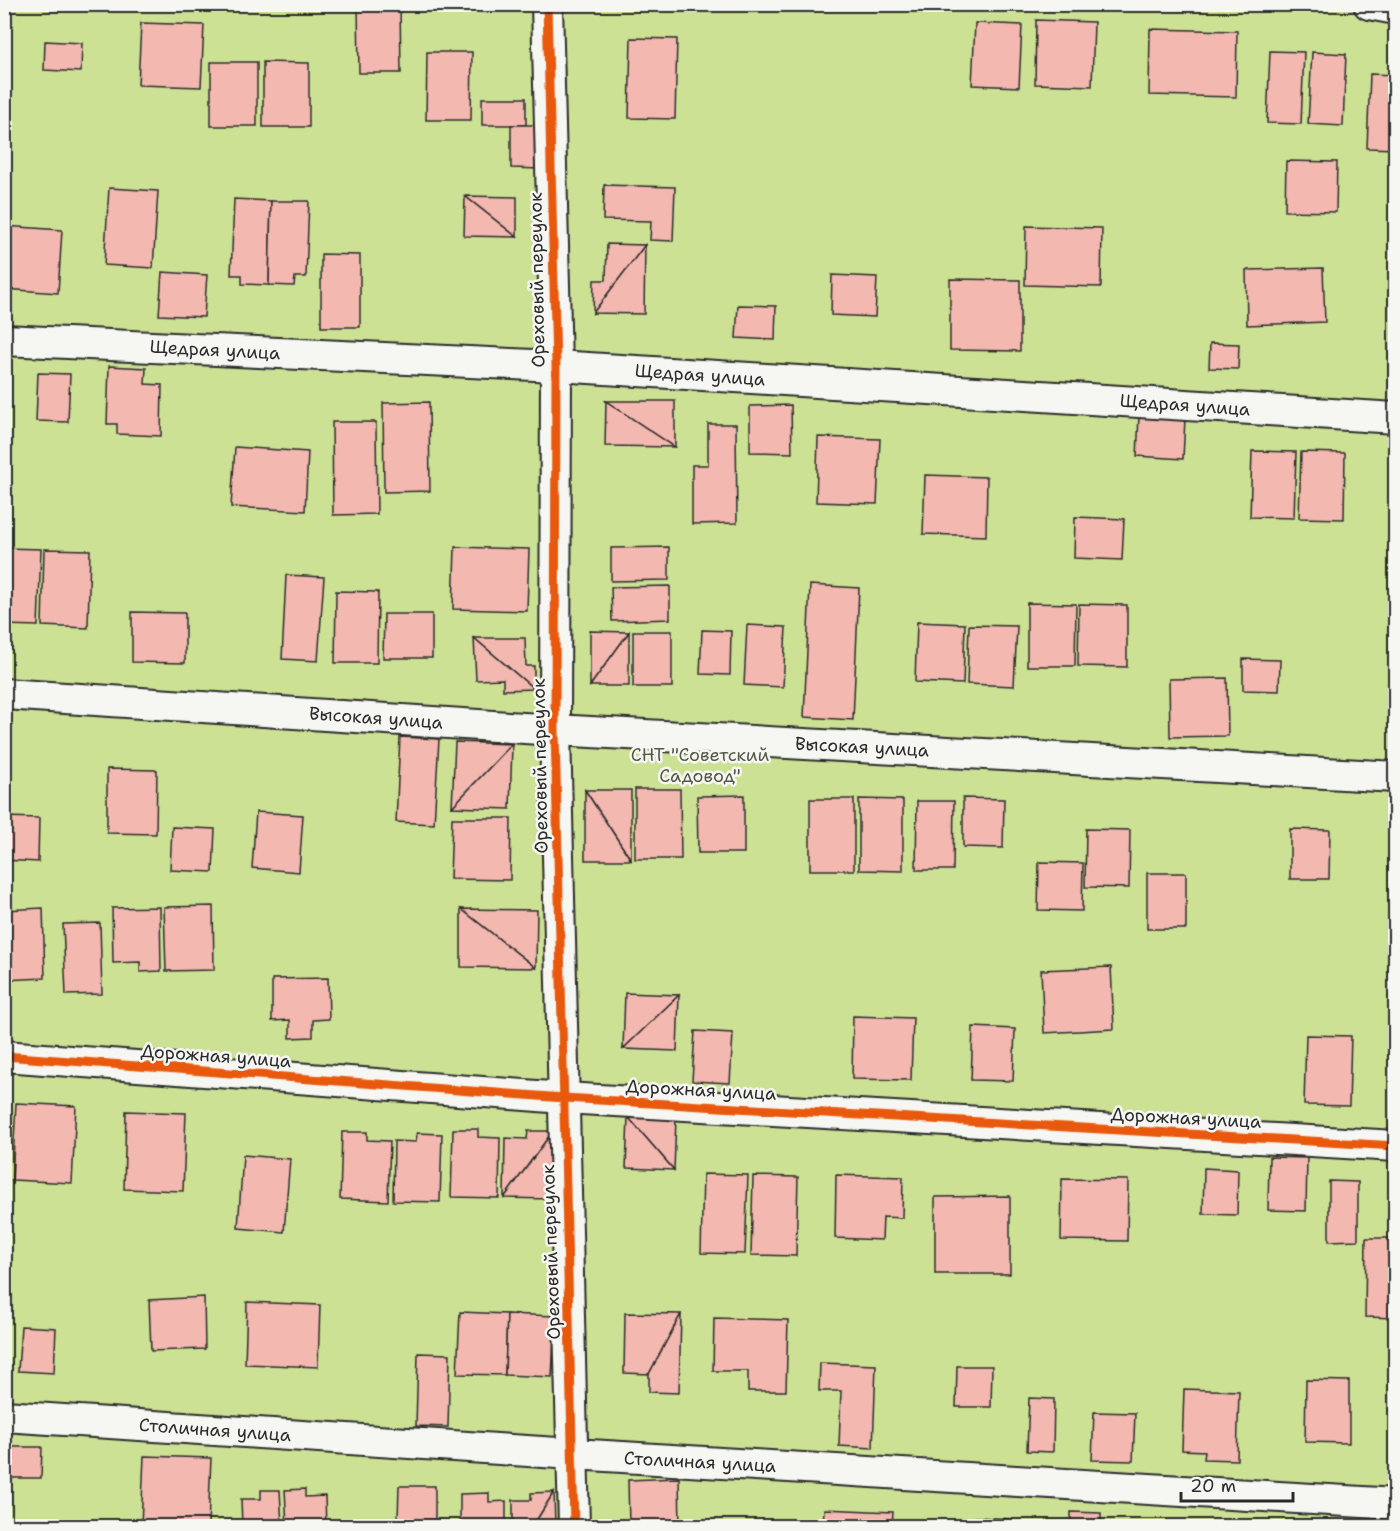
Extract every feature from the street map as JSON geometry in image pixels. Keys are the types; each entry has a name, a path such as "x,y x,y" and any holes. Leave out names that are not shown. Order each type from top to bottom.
{"street":[{"name":"Ореховый переулок","path":"548,4 556,366 555,730 574,1527"},
{"path":"1369,4 1395,9"},
{"name":"Щедрая улица","path":"4,340 556,366 1395,418"},
{"name":"Высокая улица","path":"4,694 555,730 1395,777"},
{"name":"Дорожная улица","path":"4,1056 564,1098 1395,1146"},
{"name":"Столичная улица","path":"4,1416 573,1454 1395,1503"}],"green space":[{"name":"СНТ \"Советский Садовод\"","path":"5,5 1395,5 1395,1526 5,1526"}],"building":[{"path":"358,4 400,4 401,73 359,73"},
{"path":"915,4 948,4 947,12 915,8"},
{"path":"1036,20 1094,22 1092,86 1035,84"},
{"path":"141,23 204,25 201,87 138,85"},
{"path":"975,23 1022,25 1019,87 972,85"},
{"path":"1150,29 1237,31 1236,97 1149,95"},
{"path":"631,38 677,39 675,119 629,118"},
{"path":"45,41 82,43 81,72 44,70"},
{"path":"1270,51 1304,52 1301,124 1267,123"},
{"path":"427,52 472,52 471,120 426,120"},
{"path":"1312,52 1346,54 1343,126 1308,124"},
{"path":"211,62 257,62 257,126 211,126"},
{"path":"263,62 309,63 309,127 263,127"},
{"path":"1370,74 1396,75 1396,149 1367,148"},
{"path":"482,98 526,98 526,125 482,125"},
{"path":"511,125 540,125 540,169 511,168"},
{"path":"1286,161 1337,162 1336,212 1285,211"},
{"path":"604,185 675,187 673,241 650,240 651,221 603,220"},
{"path":"109,188 158,191 153,268 104,265"},
{"path":"465,196 517,237 464,236"},
{"path":"465,196 517,197 517,237"},
{"path":"234,199 271,201 269,285 242,284 242,275 231,275"},
{"path":"271,201 309,201 306,277 295,277 294,286 269,285"},
{"path":"4,226 62,230 58,293 4,289"},
{"path":"1026,226 1102,228 1101,287 1025,285"},
{"path":"607,244 645,245 593,313 594,280 606,280"},
{"path":"645,245 644,314 593,313"},
{"path":"321,254 360,255 360,327 321,327"},
{"path":"1323,268 1325,322 1247,325 1246,270"},
{"path":"162,272 207,275 204,317 159,315"},
{"path":"832,275 877,277 875,317 831,315"},
{"path":"950,279 1020,280 1020,351 950,350"},
{"path":"738,305 776,306 775,340 736,338"},
{"path":"1210,343 1239,344 1238,369 1209,368"},
{"path":"109,366 146,368 145,384 162,385 161,436 117,434 117,424 107,424"},
{"path":"38,373 70,374 68,422 36,421"},
{"path":"606,401 675,447 605,446"},
{"path":"606,401 675,401 675,447"},
{"path":"429,402 430,491 384,492 383,403"},
{"path":"791,405 792,453 750,452 750,406"},
{"path":"1139,416 1185,418 1183,459 1137,456"},
{"path":"332,422 376,422 377,514 333,515"},
{"path":"708,424 736,424 737,523 692,524 692,465 708,465"},
{"path":"818,437 880,439 877,504 816,502"},
{"path":"235,447 308,452 305,511 231,507"},
{"path":"1252,451 1296,452 1294,518 1250,517"},
{"path":"1301,452 1345,453 1344,519 1299,518"},
{"path":"925,475 987,477 986,536 923,534"},
{"path":"1075,517 1124,519 1122,560 1074,558"},
{"path":"455,547 529,549 527,611 453,609"},
{"path":"669,547 669,580 611,581 611,548"},
{"path":"4,548 41,549 38,626 4,625"},
{"path":"44,549 90,550 88,628 42,626"},
{"path":"286,575 324,577 318,661 282,659"},
{"path":"810,585 859,588 853,720 804,717"},
{"path":"670,586 670,619 612,621 611,587"},
{"path":"336,591 378,592 377,663 335,663"},
{"path":"1027,603 1076,604 1075,666 1027,666"},
{"path":"1079,604 1127,605 1127,667 1078,666"},
{"path":"132,612 185,613 185,663 132,662"},
{"path":"384,614 432,614 432,658 383,658"},
{"path":"917,622 965,624 963,684 915,682"},
{"path":"747,625 786,627 783,687 744,685"},
{"path":"969,625 1017,626 1014,686 967,684"},
{"path":"702,630 731,631 730,675 700,674"},
{"path":"590,631 629,632 590,686"},
{"path":"633,631 672,631 672,687 633,687"},
{"path":"629,632 629,686 590,686"},
{"path":"474,638 525,638 526,666 534,666 534,689"},
{"path":"474,638 534,689 503,690 503,679 476,680"},
{"path":"1243,659 1280,660 1279,691 1243,690"},
{"path":"1227,678 1228,736 1170,737 1169,679"},
{"path":"400,737 439,739 434,824 396,822"},
{"path":"455,742 512,744 452,807"},
{"path":"512,744 510,809 452,807"},
{"path":"107,769 157,770 156,834 107,833"},
{"path":"635,789 680,789 681,859 635,859"},
{"path":"585,790 631,790 631,860"},
{"path":"585,790 631,860 585,860"},
{"path":"744,795 744,853 698,853 697,796"},
{"path":"963,798 1004,799 1003,848 963,847"},
{"path":"810,799 854,799 854,870 810,870"},
{"path":"859,799 903,800 903,871 859,870"},
{"path":"917,801 954,801 953,870 916,870"},
{"path":"256,812 303,815 299,872 252,868"},
{"path":"4,817 39,818 38,862 4,860"},
{"path":"452,818 511,818 510,880 450,879"},
{"path":"172,827 215,829 213,872 170,870"},
{"path":"1086,829 1130,830 1129,888 1085,887"},
{"path":"1290,829 1330,830 1329,879 1290,879"},
{"path":"1039,862 1083,863 1082,911 1038,910"},
{"path":"1147,873 1186,873 1186,929 1147,929"},
{"path":"213,906 214,970 166,971 164,907"},
{"path":"160,907 161,971 140,972 140,962 113,963 112,908"},
{"path":"43,908 45,978 4,980 4,910"},
{"path":"461,909 537,910 536,968"},
{"path":"461,909 536,968 461,967"},
{"path":"100,923 102,994 66,995 63,924"},
{"path":"1111,967 1114,1029 1044,1033 1041,970"},
{"path":"328,978 329,1019 313,1020 313,1037 290,1038 290,1020 272,1021 272,979"},
{"path":"625,993 679,995 623,1049"},
{"path":"679,995 677,1051 623,1049"},
{"path":"853,1016 913,1018 911,1080 852,1079"},
{"path":"973,1027 1015,1029 1013,1081 971,1080"},
{"path":"695,1031 733,1033 730,1083 692,1081"},
{"path":"1306,1035 1351,1036 1349,1106 1304,1105"},
{"path":"16,1103 76,1106 72,1183 12,1180"},
{"path":"126,1111 186,1113 183,1191 124,1189"},
{"path":"628,1117 676,1119 674,1170"},
{"path":"628,1117 674,1170 626,1168"},
{"path":"453,1129 478,1129 478,1137 500,1138 499,1198 451,1197"},
{"path":"528,1131 553,1131 504,1198 505,1138 527,1139"},
{"path":"553,1131 551,1199 504,1198"},
{"path":"342,1132 367,1132 367,1140 390,1141 388,1201 340,1199"},
{"path":"417,1133 442,1134 440,1202 393,1201 394,1141 416,1142"},
{"path":"243,1155 290,1159 284,1232 238,1228"},
{"path":"1269,1157 1307,1158 1306,1211 1268,1210"},
{"path":"1204,1168 1238,1170 1237,1215 1203,1214"},
{"path":"703,1174 748,1175 745,1254 701,1253"},
{"path":"836,1175 903,1177 902,1218 883,1217 882,1240 835,1238"},
{"path":"753,1176 798,1177 796,1256 751,1255"},
{"path":"1062,1179 1128,1180 1127,1241 1061,1240"},
{"path":"1329,1181 1358,1182 1358,1240 1329,1241"},
{"path":"1010,1196 1010,1274 935,1274 935,1197"},
{"path":"1366,1238 1396,1238 1396,1318 1365,1317"},
{"path":"204,1297 205,1349 151,1351 149,1300"},
{"path":"247,1302 320,1305 318,1367 245,1364"},
{"path":"460,1312 507,1314 505,1375 457,1374"},
{"path":"625,1313 681,1314 649,1374 624,1373"},
{"path":"507,1314 555,1316 552,1377 505,1375"},
{"path":"681,1314 679,1393 649,1392 649,1374"},
{"path":"714,1318 788,1320 786,1391 748,1391 748,1371 713,1371"},
{"path":"21,1326 56,1328 54,1373 18,1371"},
{"path":"418,1353 450,1354 448,1427 416,1426"},
{"path":"820,1363 876,1365 873,1448 839,1446 841,1391 819,1391"},
{"path":"957,1366 992,1366 991,1407 956,1407"},
{"path":"1306,1380 1349,1381 1349,1443 1305,1442"},
{"path":"1184,1389 1239,1391 1237,1460 1204,1459 1205,1451 1182,1450"},
{"path":"1029,1398 1054,1399 1053,1452 1027,1451"},
{"path":"1094,1412 1135,1413 1133,1461 1092,1460"},
{"path":"5,1447 42,1447 41,1478 5,1478"},
{"path":"144,1456 211,1458 208,1526 141,1526"},
{"path":"679,1478 680,1526 629,1526 628,1480"},
{"path":"399,1486 435,1486 435,1520 398,1519"},
{"path":"305,1489 305,1497 325,1496 326,1526 287,1526 285,1490"},
{"path":"261,1490 280,1490 282,1526 242,1526 241,1499 261,1499"},
{"path":"554,1492 533,1526 513,1526 513,1500 531,1500 531,1493"},
{"path":"554,1492 555,1526 533,1526"},
{"path":"489,1493 489,1502 506,1501 506,1526 460,1526 460,1494"},
{"path":"824,1509 893,1512 892,1526 823,1526"},
{"path":"1071,1512 1101,1513 1101,1526 1050,1526 1050,1521 1071,1521"},
{"path":"975,1517 1011,1519 1011,1526 974,1526"}],"cycle path":[{"path":"547,4 556,366 555,730 574,1526"},
{"path":"4,1056 564,1098 1396,1146"}]}
